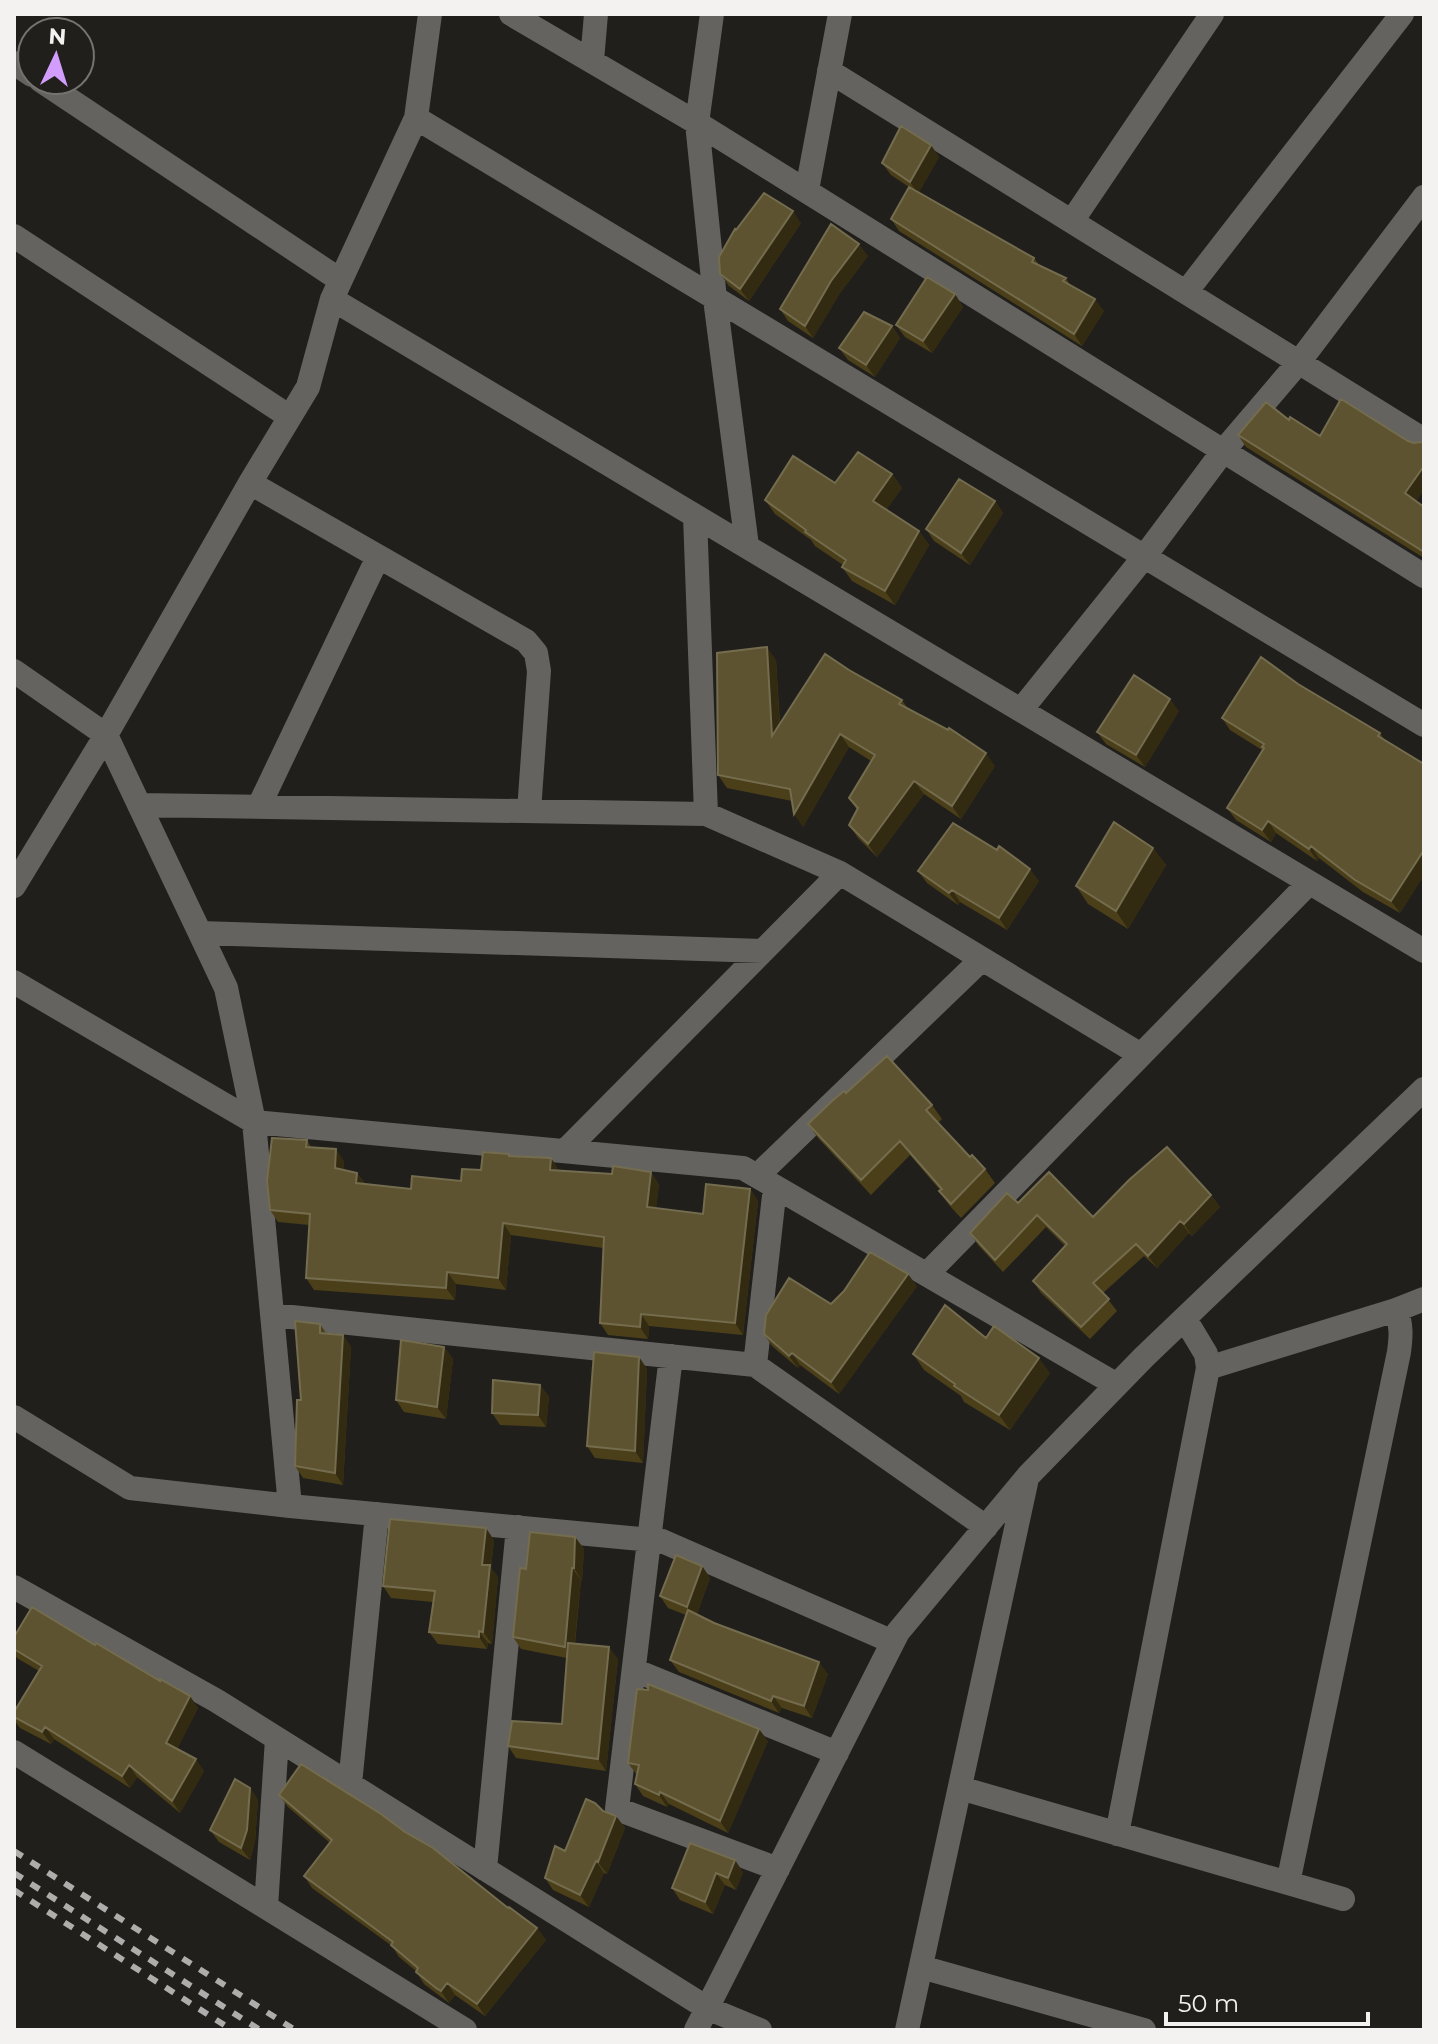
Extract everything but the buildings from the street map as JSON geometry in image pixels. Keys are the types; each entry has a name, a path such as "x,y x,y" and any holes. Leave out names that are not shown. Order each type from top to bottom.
{"street":[{"path":"14,886 106,735 308,387 336,290 416,118 430,14"},
{"path":"511,14 807,190 1424,576"},
{"path":"592,61 596,14"},
{"path":"712,14 697,123 715,299 747,546"},
{"path":"807,190 840,14"},
{"path":"1072,221 1212,14"},
{"path":"1186,292 1402,14"},
{"path":"829,71 1424,440"},
{"path":"63,96 336,290 695,516 1424,951"},
{"path":"416,118 1424,725"},
{"path":"1021,710 1144,557 1224,450 1299,362 1424,197"},
{"path":"14,236 290,417"},
{"path":"250,483 526,641 536,653 539,671 529,811"},
{"path":"695,516 706,814"},
{"path":"259,806 378,557"},
{"path":"14,671 106,735 226,988 254,1122 290,1506"},
{"path":"139,805 706,814 840,873 1141,1055"},
{"path":"565,1151 840,873"},
{"path":"927,1274 1309,883"},
{"path":"200,933 763,951"},
{"path":"755,1365 766,1181 982,959"},
{"path":"14,982 254,1122 743,1168 1117,1385"},
{"path":"696,2030 898,1632 1028,1476 1117,1385 1424,1089"},
{"path":"1208,1368 1424,1299"},
{"path":"1288,1883 1399,1352 1400,1322 1396,1310"},
{"path":"272,1315 755,1365 986,1527"},
{"path":"1117,1834 1208,1368 1206,1354 1185,1319"},
{"path":"671,1356 617,1809 778,1869"},
{"path":"14,1417 130,1488 662,1541 893,1642"},
{"path":"907,2030 1028,1476"},
{"path":"350,1784 377,1514"},
{"path":"485,1869 518,1527"},
{"path":"14,1587 217,1701 707,2008 760,2030"},
{"path":"634,1670 837,1753"},
{"path":"266,1907 277,1739"},
{"path":"14,1752 465,2030"},
{"path":"960,1788 1343,1899"},
{"path":"921,1967 1144,2030"}],"railway":[{"path":"14,1851 295,2030"},
{"path":"14,1873 260,2030"},
{"path":"14,1890 232,2030"}]}
